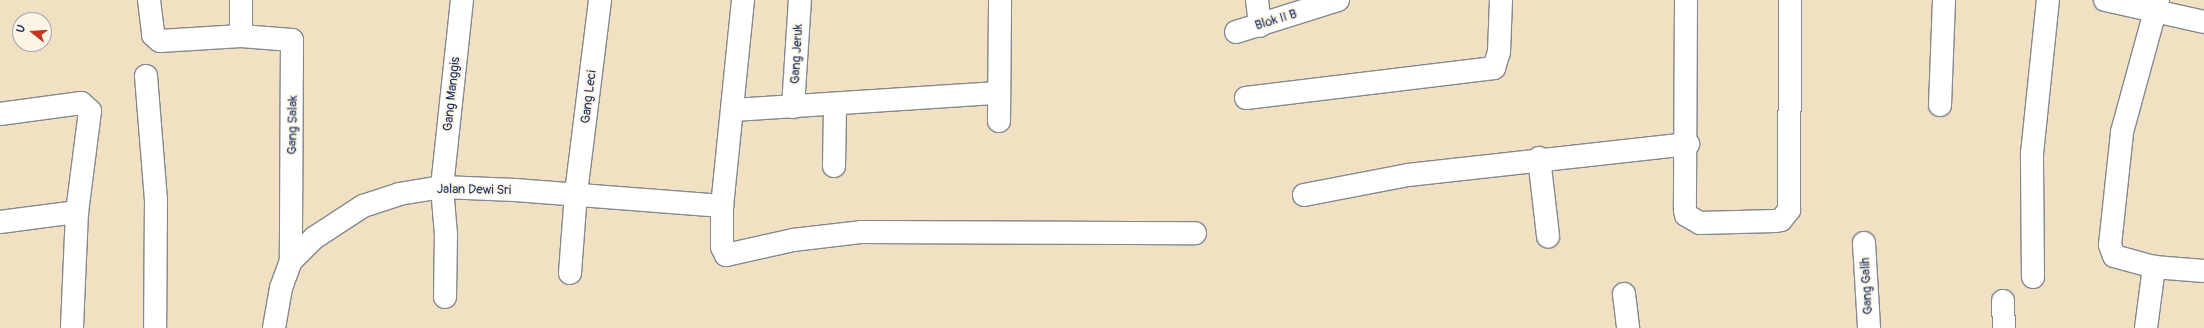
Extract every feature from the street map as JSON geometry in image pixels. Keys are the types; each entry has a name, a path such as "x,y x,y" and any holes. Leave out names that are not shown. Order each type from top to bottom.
{"street":[{"path":"149,0 157,41 241,36 241,0"},
{"name":"Gang Manggis","path":"445,297 446,235 442,187 462,0"},
{"name":"Gang Leci","path":"570,273 576,193 600,0"},
{"path":"743,0 733,110 722,206 722,247 726,256 732,257 794,240 861,232 1195,234"},
{"name":"Gang Jeruk","path":"793,107 800,0"},
{"path":"999,121 998,94 1000,0"},
{"path":"1257,0 1260,26"},
{"name":"Blok II B","path":"1236,32 1260,26 1338,0"},
{"path":"1246,98 1494,68 1499,52 1501,0"},
{"path":"1686,0 1688,144 1685,210 1694,222 1775,221 1786,216 1789,205 1790,0"},
{"path":"1940,105 1944,0"},
{"path":"2033,277 2032,154 2048,0"},
{"path":"2105,0 2156,5 2204,22"},
{"path":"2156,5 2122,132 2110,245 2114,256 2154,267 2204,271"},
{"name":"Gang Salak","path":"241,36 292,40 291,261"},
{"path":"146,76 156,199 155,328"},
{"path":"733,110 835,106 998,94"},
{"path":"0,114 80,104 90,111 77,212 72,328"},
{"path":"834,166 835,106"},
{"path":"1304,195 1408,174 1538,158 1688,144"},
{"path":"1538,158 1548,236"},
{"name":"Jalan Dewi Sri","path":"291,261 314,238 363,206 399,194 442,187 576,193 722,206"},
{"path":"0,222 77,212"},
{"name":"Gang Galih","path":"1864,243 1869,328"},
{"path":"274,328 291,261"},
{"path":"2146,328 2154,267"},
{"path":"1624,294 1628,328"},
{"path":"2003,300 2004,328"}]}
